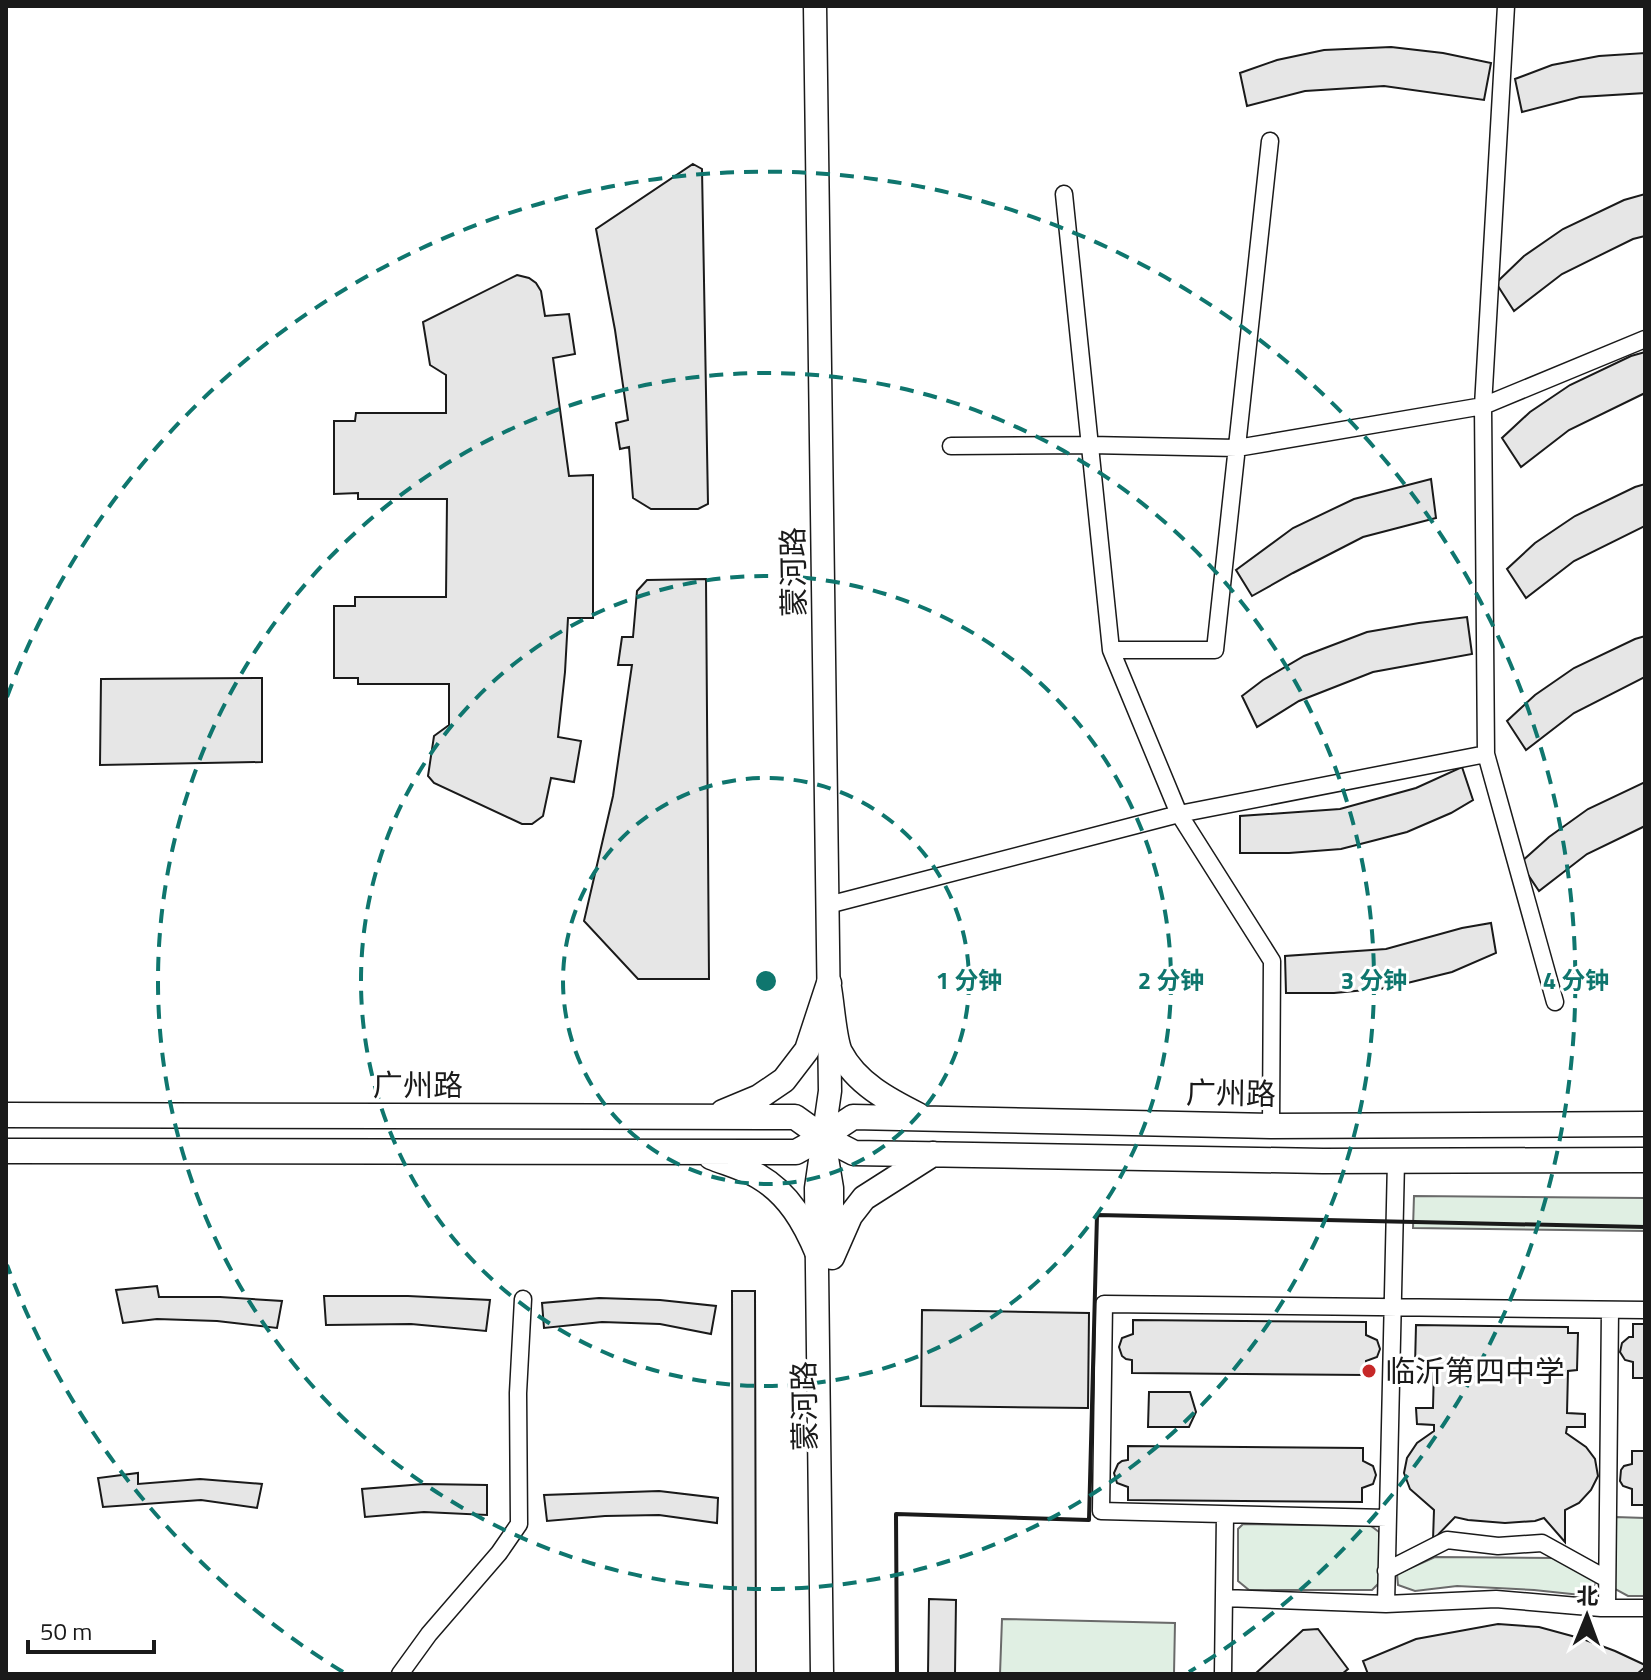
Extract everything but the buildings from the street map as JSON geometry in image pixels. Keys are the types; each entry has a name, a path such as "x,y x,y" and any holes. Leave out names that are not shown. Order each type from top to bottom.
{"main road":[{"path":"711,1117 759,1097 784,1080 807,1050 829,983"},
{"path":"829,983 839,1050 860,1079 886,1099 924,1118"},
{"name":"广州路","path":"6,1115 795,1117 823,1137 854,1153 1308,1161 1645,1160"},
{"name":"广州路","path":"6,1151 796,1152 853,1117 1271,1126 1645,1124"},
{"path":"702,1153 758,1176 786,1198 825,1256 864,1198 933,1154"}],"street":[{"name":"蒙河路","path":"815,6 830,1091 823,1137 832,1188 825,1256 822,1674"},
{"path":"1506,6 1483,406 1486,754 1555,1002"},
{"path":"1111,650 1215,650 1270,141"},
{"path":"1064,194 1111,650 1179,814 1272,961 1271,1126"},
{"path":"951,446 1237,448 1483,406 1645,339"},
{"path":"828,905 1179,814 1486,754"},
{"path":"1386,1604 1396,1161"},
{"name":"蒙河路","path":"825,1256 836,1674"},
{"path":"400,1674 519,1524 518,1393 523,1299"},
{"path":"1387,1518 1101,1511 1104,1304 1645,1310"},
{"path":"1607,1608 1610,1310"},
{"path":"1223,1674 1225,1515"},
{"path":"1386,1571 1447,1540 1498,1546 1542,1543 1607,1579"},
{"path":"1224,1598 1386,1604 1496,1599 1645,1608"}],"green space":[{"path":"1414,1196 1645,1198 1645,1231 1413,1228"},
{"path":"1615,1517 1645,1518 1645,1596 1628,1596 1615,1589"},
{"path":"1243,1524 1371,1526 1379,1532 1379,1583 1372,1590 1249,1590 1238,1581 1238,1529"},
{"path":"1435,1557 1555,1558 1595,1578 1594,1590 1581,1595 1457,1586 1415,1591 1398,1585 1397,1574"},
{"path":"1002,1619 1175,1623 1174,1674 1000,1674"}],"wall":[{"path":"897,1674 896,1514 1089,1520 1097,1215 1645,1227"}],"place":[{"name":"临沂第四中学","path":"1369,1371"}]}
